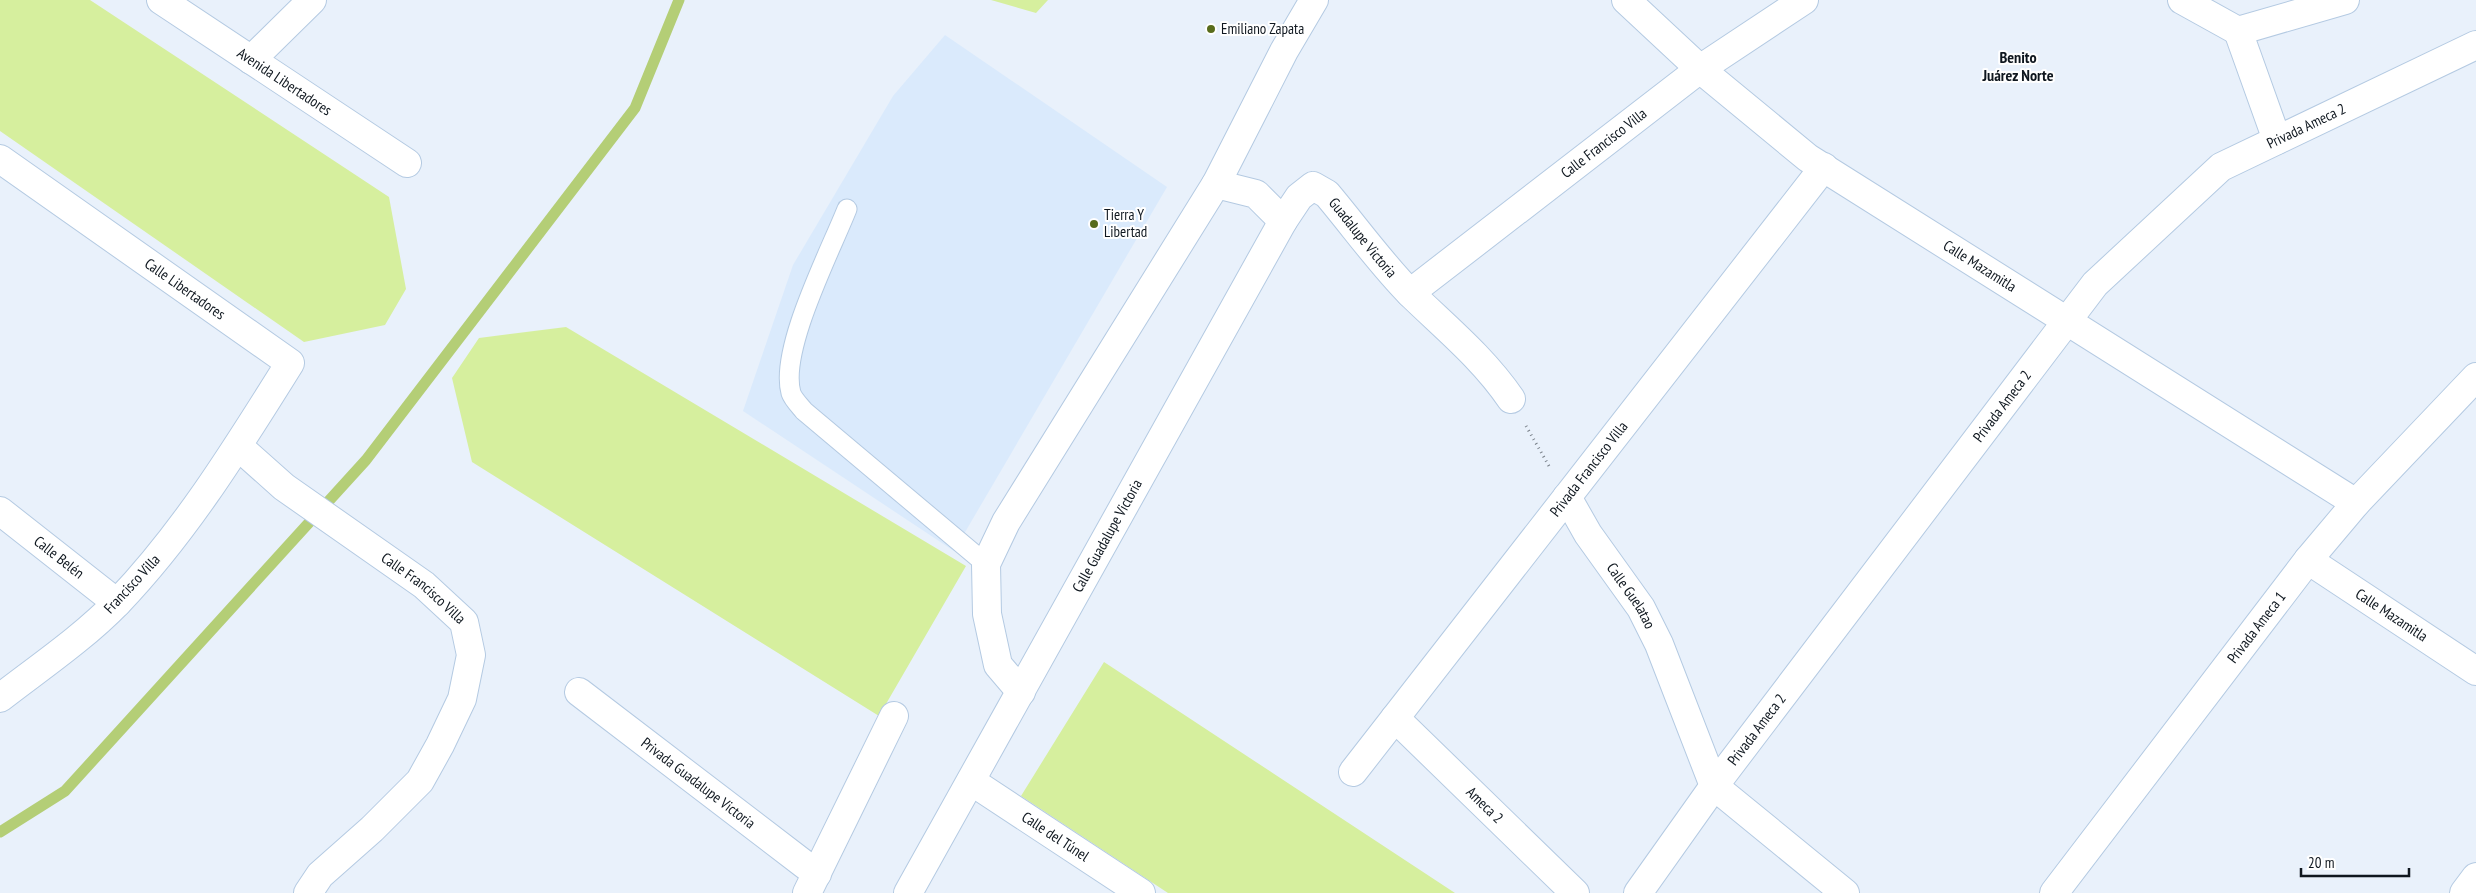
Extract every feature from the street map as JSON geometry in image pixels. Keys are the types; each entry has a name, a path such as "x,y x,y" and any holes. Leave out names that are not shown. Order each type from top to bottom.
{"street":[{"name":"Avenida Libertadores","path":"161,0 407,163"},
{"path":"251,60 312,0"},
{"path":"1021,692 998,665 987,614 986,564 1006,522 1216,184 1284,51 1314,0"},
{"name":"Calle Mazamitla","path":"1626,0 1700,69 1808,158 2356,503"},
{"name":"Calle Francisco Villa","path":"1410,293 1700,69 1804,0"},
{"path":"2182,0 2238,31 2277,140"},
{"path":"2238,31 2345,0"},
{"name":"Privada Ameca 2","path":"1638,893 1714,786 2096,284 2221,167 2476,45"},
{"name":"Calle Libertadores","path":"0,160 290,363 238,446"},
{"name":"Privada Francisco Villa","path":"1354,772 1824,167"},
{"path":"1216,184 1256,194 1283,221"},
{"name":"Guadalupe Victoria","path":"1313,186 1327,194 1410,293"},
{"name":"Calle Guadalupe Victoria","path":"908,893 1283,221 1299,197 1313,186"},
{"path":"1410,293 1454,333 1495,376 1511,399"},
{"name":"Privada Ameca 1","path":"2054,893 2308,560 2356,503 2476,377"},
{"name":"Calle Francisco Villa","path":"238,446 284,487 424,585 464,622 471,656 462,698 440,745 420,781 372,829 320,875 308,893"},
{"name":"Francisco Villa","path":"0,698 69,644 117,603 177,535 238,446"},
{"name":"Calle Guelatao","path":"1567,497 1588,534 1640,608 1659,644 1714,786 1844,893"},
{"name":"Calle Belén","path":"0,511 117,603"},
{"name":"Calle Mazamitla","path":"2308,560 2476,671"},
{"name":"Privada Guadalupe Victoria","path":"579,692 812,883"},
{"path":"812,883 894,716"},
{"name":"Ameca 2","path":"1395,718 1575,893"},
{"name":"Calle del Túnel","path":"971,781 1141,893"},
{"path":"2464,893 2476,877"}],"lane":[{"path":"847,209 796,334 788,368 791,395 804,411 986,564"}],"path":[{"path":"1511,399 1567,497"}],"shaded area":[{"path":"945,35 1167,187 954,551 743,411 793,265 893,96"}],"green space":[{"path":"0,0 90,0 389,197 406,289 385,325 304,342 0,131"},
{"path":"991,0 1048,0 1036,13"},
{"path":"566,327 966,566 879,716 472,462 452,378 479,338"},
{"path":"1104,662 1455,893 1168,893 1021,796"}],"waterway":[{"path":"0,832 65,791 366,460 635,108 679,0"}],"place":[{"name":"Emiliano Zapata","path":"1211,29"},
{"name":"Tierra Y Libertad","path":"1094,224"}],"district":[{"name":"Benito Juárez Norte","path":"2018,66"}]}
